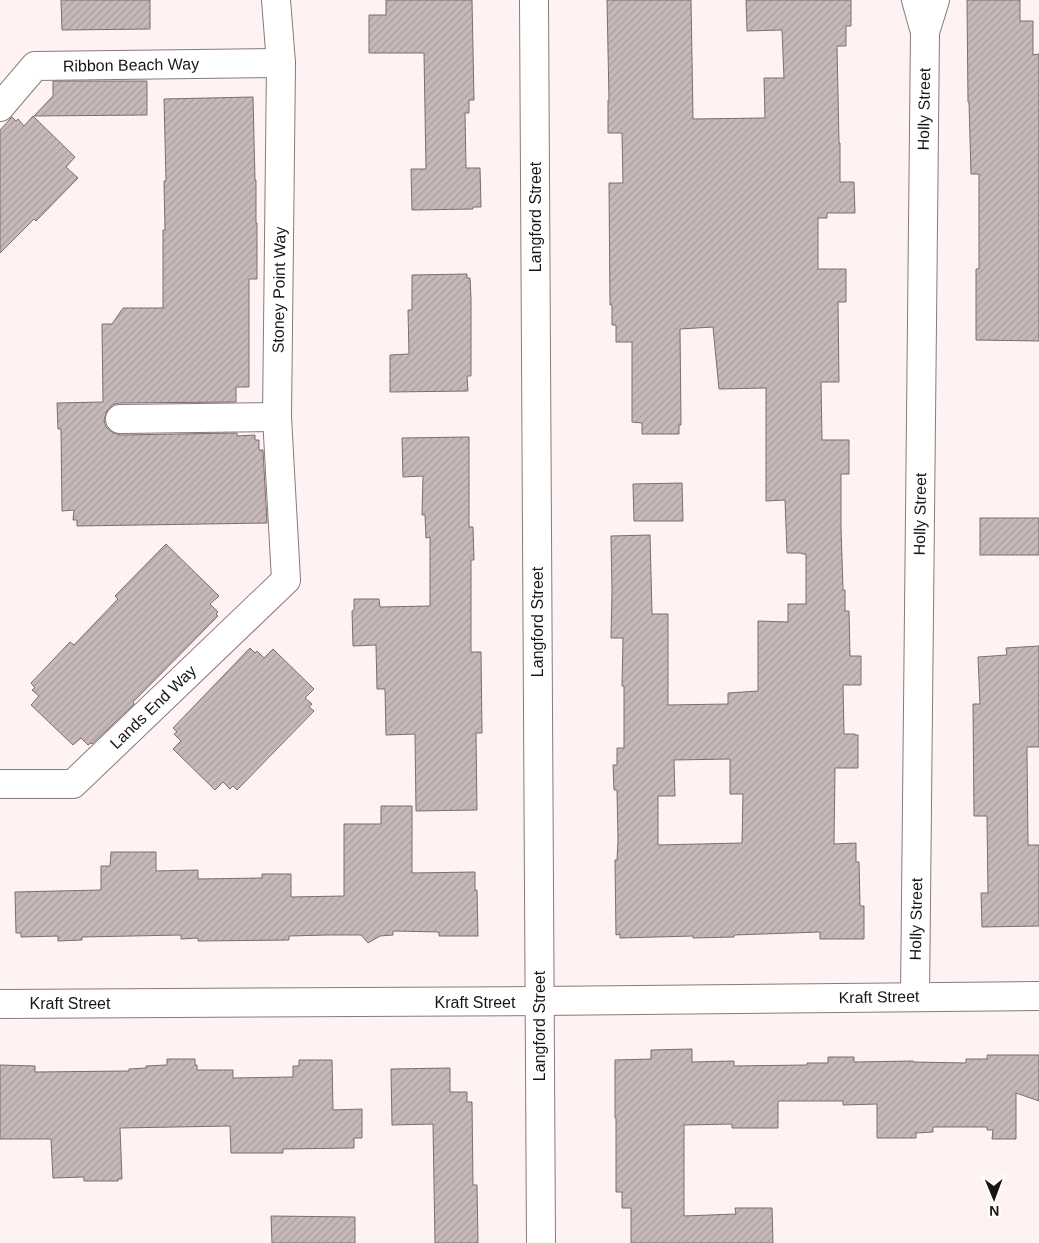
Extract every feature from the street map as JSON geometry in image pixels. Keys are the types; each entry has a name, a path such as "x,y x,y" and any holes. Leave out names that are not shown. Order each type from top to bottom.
{"street":[{"name":"Stoney Point Way","path":"276,0 281,63 277,417 286,580"},
{"name":"Langford Street","path":"534,0 541,1243"},
{"name":"Holly Street","path":"915,997 925,32 916,0"},
{"name":"Holly Street","path":"925,32 935,0"},
{"name":"Ribbon Beach Way","path":"0,107 35,66 281,63"},
{"path":"120,419 277,417"},
{"name":"Lands End Way","path":"0,784 73,784 286,580"},
{"name":"Kraft Street","path":"0,1004 1039,996"}],"building":[{"path":"61,0 150,0 150,29 62,30"},
{"path":"386,0 472,0 474,100 469,100 469,113 465,113 466,168 480,168 481,207 473,207 473,209 412,210 411,169 426,169 424,53 369,53 369,15 386,15"},
{"path":"607,0 691,0 693,119 765,118 764,78 784,78 782,30 747,31 746,0 851,0 851,26 846,26 846,46 837,46 840,182 854,182 855,213 827,213 827,218 818,218 818,269 846,269 846,302 838,302 839,382 821,382 822,440 849,440 849,474 841,474 843,590 845,590 845,611 849,611 850,656 861,656 861,685 843,685 844,734 858,735 858,768 835,768 834,844 856,843 856,862 859,862 860,906 864,906 864,939 820,939 820,932 693,938 693,936 620,938 620,934 616,935 615,860 617,860 618,840 617,790 614,790 613,765 617,765 617,748 624,748 624,686 622,686 623,638 611,638 611,536 650,535 652,614 668,614 668,705 728,704 728,693 758,691 758,621 788,622 788,604 806,604 806,554 787,553 785,500 766,501 766,388 719,389 713,327 680,329 681,425 679,425 679,434 642,434 642,423 632,422 632,342 616,342 616,325 612,325 612,305 610,305 609,183 623,183 622,133 608,133","holes":["730,759 730,794 743,794 742,843 658,845 658,796 675,796 674,760"]},
{"path":"967,0 1020,0 1020,21 1033,21 1033,55 1039,54 1039,341 976,340 976,269 979,269 979,174 971,174"},
{"path":"53,81 147,81 147,115 34,116 53,96"},
{"path":"253,97 257,279 249,279 249,387 236,387 236,402 119,403 112,405 107,411 104,420 106,427 120,435 237,433 237,436 255,435 255,440 259,440 259,450 263,450 267,523 77,526 77,520 73,520 74,510 62,511 61,429 58,429 57,403 103,402 102,324 112,324 123,308 163,308 164,181 166,181 164,99"},
{"path":"33,116 75,157 66,167 78,178 36,221 34,219 0,253 0,130 12,117 16,121 18,119 24,126"},
{"path":"467,274 467,278 470,278 471,298 471,376 467,376 468,391 390,392 390,355 409,354 408,310 412,310 412,275"},
{"path":"469,437 469,527 473,527 474,560 471,560 471,652 481,652 482,733 476,733 477,810 416,811 415,734 386,735 385,689 377,689 376,645 353,646 352,611 354,610 354,599 379,599 380,607 430,606 430,537 426,538 425,515 422,515 423,476 403,477 402,438"},
{"path":"682,483 683,521 634,521 633,484"},
{"path":"980,518 1039,518 1039,555 980,555"},
{"path":"166,544 219,596 210,604 218,612 216,614 218,616 133,702 134,704 92,744 88,745 81,738 73,745 31,705 39,696 32,690 35,688 31,683 70,642 74,645 118,599 115,596"},
{"path":"1039,646 1039,747 1027,747 1027,751 1028,845 1039,845 1039,926 982,927 981,893 988,893 987,816 974,816 973,704 980,704 978,657 1007,655 1006,648"},
{"path":"250,648 255,653 257,651 264,658 273,649 314,689 305,698 312,704 309,707 314,711 237,790 233,786 230,789 223,782 215,790 173,749 181,741 174,734 177,732 173,728"},
{"path":"381,806 412,806 412,873 475,872 478,936 439,936 439,932 393,931 393,935 380,936 368,943 361,935 289,936 289,940 198,941 198,938 181,939 181,935 82,937 82,940 58,941 58,936 21,937 21,933 16,933 15,892 101,890 101,866 110,866 111,852 156,852 156,871 198,870 198,879 262,878 262,874 291,874 291,897 344,896 344,824 381,824"},
{"path":"692,1049 692,1062 734,1061 734,1066 828,1063 828,1057 854,1057 854,1062 913,1061 966,1063 966,1059 987,1059 987,1055 1039,1055 1039,1101 1016,1093 1016,1139 992,1139 993,1130 987,1130 987,1127 933,1127 933,1132 916,1133 916,1138 877,1138 877,1104 843,1105 843,1101 778,1101 778,1128 732,1128 732,1124 684,1125 684,1216 736,1214 735,1208 772,1208 773,1243 631,1243 631,1208 622,1208 622,1192 616,1192 615,1060 651,1059 651,1050"},
{"path":"167,1059 195,1059 197,1070 233,1070 233,1078 293,1077 293,1066 299,1066 299,1060 332,1060 333,1110 362,1109 362,1138 354,1138 354,1148 283,1149 283,1153 231,1153 230,1126 120,1128 122,1179 118,1179 118,1181 84,1181 84,1177 53,1178 51,1139 0,1139 0,1065 35,1066 35,1072 129,1071 129,1069 146,1068 146,1066 167,1065"},
{"path":"450,1068 450,1092 467,1092 467,1102 472,1102 473,1185 477,1185 478,1243 435,1243 433,1124 392,1125 391,1069"},
{"path":"271,1216 355,1217 355,1243 272,1243"}]}
